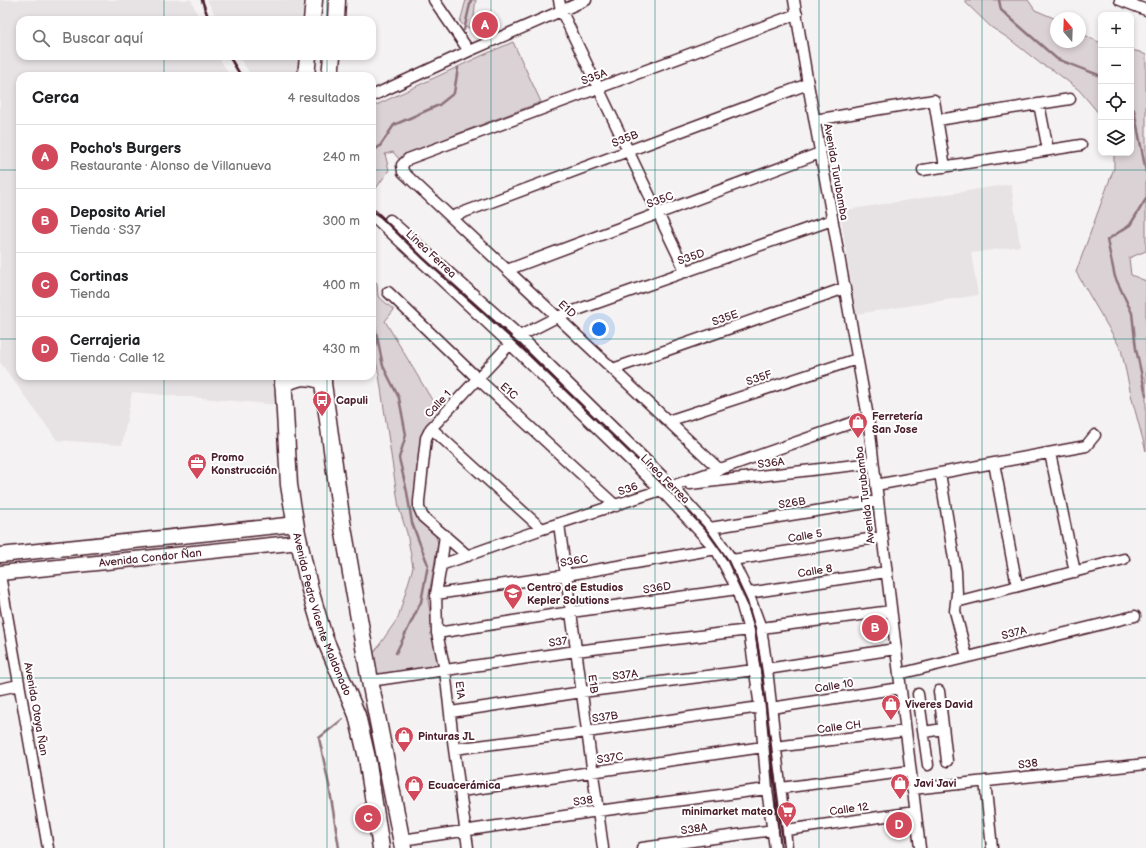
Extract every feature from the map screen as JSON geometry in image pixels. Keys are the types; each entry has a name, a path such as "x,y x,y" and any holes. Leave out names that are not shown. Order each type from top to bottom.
{"main road":[{"path":"312,16 314,0"},
{"path":"336,16 338,0"},
{"path":"306,72 308,60"},
{"path":"330,72 332,60"},
{"name":"Avenida Pedro Vicente Maldonado","path":"283,380 289,485 296,524 310,590 324,637 357,715 367,758 381,848"},
{"path":"322,380 340,509 370,681 403,844"},
{"name":"Avenida Condor Ñan","path":"0,555 296,524"},
{"name":"Avenida Condor Ñan","path":"0,574 300,542"}],"street":[{"path":"434,0 469,51"},
{"path":"559,0 561,10 686,272"},
{"path":"376,94 469,51 586,0"},
{"name":"Avenida Turubamba","path":"794,0 814,120 868,417 920,848"},
{"path":"1120,0 1146,10"},
{"name":"S35A","path":"402,165 408,159 797,14"},
{"name":"S35B","path":"451,217 808,84"},
{"path":"938,120 1070,99"},
{"path":"814,120 934,100 945,167"},
{"path":"1039,104 1048,150"},
{"path":"923,170 1081,145"},
{"name":"S35C","path":"507,270 820,153"},
{"name":"E1D","path":"402,165 403,172 719,469"},
{"name":"Línea Ferrea","path":"376,220 510,344 661,490 716,549 737,589 749,630 760,707 767,789 775,848"},
{"name":"Línea Ferrea","path":"390,220 520,336 672,486 710,528 732,560 748,593 761,628 787,848"},
{"name":"S35D","path":"557,317 832,220"},
{"name":"S35E","path":"613,369 845,288"},
{"name":"E1C","path":"388,292 478,379 616,506"},
{"name":"Calle 1","path":"468,556 423,517 419,508 426,438 431,428 510,344 520,336 557,317"},
{"name":"S35F","path":"668,421 857,358"},
{"name":"S36","path":"441,565 542,529 616,506 868,417"},
{"path":"431,428 542,529"},
{"path":"876,485 1086,446 1095,435"},
{"path":"1050,452 1075,572"},
{"name":"S36A","path":"672,486 873,463"},
{"path":"994,463 1018,586"},
{"path":"940,473 956,571 955,611 967,657"},
{"name":"S26B","path":"710,528 878,501"},
{"name":"E1B","path":"559,524 603,848"},
{"name":"E1A","path":"445,535 436,594 437,633 445,670 468,848"},
{"name":"Calle 5","path":"732,560 882,537"},
{"name":"S36C","path":"436,594 566,575 716,549"},
{"path":"956,602 1124,559"},
{"name":"Calle 8","path":"748,593 886,572"},
{"name":"Avenida Otoya Ñan","path":"0,574 48,848"},
{"name":"S36D","path":"437,633 571,612 737,589"},
{"path":"761,628 891,611"},
{"name":"S37A","path":"899,674 1135,616"},
{"name":"S37","path":"370,681 576,652 749,630"},
{"path":"767,669 896,649"},
{"name":"S37A","path":"451,712 582,692 754,670"},
{"path":"0,689 19,685"},
{"name":"Calle 10","path":"771,708 900,688"},
{"path":"938,691 947,761"},
{"path":"918,694 928,765"},
{"name":"S37B","path":"454,749 587,732 760,707"},
{"name":"Calle CH","path":"775,747 906,734 924,734 943,729"},
{"name":"S37C","path":"461,791 593,773 763,747"},
{"name":"S38","path":"912,789 1146,764"},
{"path":"781,788 910,771"},
{"path":"985,781 992,848"},
{"name":"S38","path":"403,844 466,830 767,789"},
{"name":"Calle 12","path":"786,830 915,812"},
{"name":"S38A","path":"642,848 773,830"}],"shaded area":[{"path":"0,0 191,0 198,16 16,16 16,60 220,60 228,72 16,72 16,380 281,380 280,405 132,392 122,445 57,440 0,362"},
{"path":"207,0 304,0 302,16 216,16"},
{"path":"466,0 476,0 471,28 465,27 460,22"},
{"path":"965,0 1028,0 1035,10 1050,16 1050,48 1086,48 1086,36 1098,42 1098,112 1079,90 991,27 965,2"},
{"path":"513,42 541,102 459,133 399,159 393,152 385,154 389,170 376,188 376,105"},
{"path":"1134,51 1146,55 1146,251 1129,258 1131,275 1146,281 1146,451 1132,399 1121,349 1076,272 1114,168 1114,156 1134,156"},
{"path":"241,60 299,60 297,72 249,72"},
{"path":"1011,184 1020,246 971,253 978,295 856,314 840,211"},
{"path":"376,282 378,296 394,310 385,321 432,400 442,413 429,426 421,519 435,534 438,543 428,600 439,666 374,676 373,654 398,618 413,567 407,533 399,508 376,361"}],"waterway":[{"path":"464,30 471,0"},
{"path":"999,0 1001,10 1057,59 1098,75"},
{"path":"376,149 380,146 394,125 439,105 454,93 458,68"},
{"path":"1134,110 1146,172"},
{"path":"1146,199 1130,225 1107,240 1115,277 1132,313 1136,349 1146,395"},
{"path":"376,332 383,366 399,398 406,435 399,458 412,523 428,565 421,602 396,653"},
{"path":"339,848 329,785 319,738 343,719"}],"railway":[{"path":"202,0 208,16"},
{"path":"231,60 239,72"},
{"path":"376,214 519,345 667,488 707,531 727,559 747,602 755,629 784,848"}],"place":[{"name":"Pocho's Burgers","path":"485,25"},
{"name":"Capuli","path":"322,417"},
{"name":"Ferretería San Jose","path":"858,439"},
{"name":"Promo Konstrucción","path":"197,480"},
{"name":"Centro de Estudios Kepler Solutions","path":"513,610"},
{"name":"Deposito Ariel","path":"875,628"},
{"name":"Viveres David","path":"891,721"},
{"name":"Pinturas JL","path":"404,753"},
{"name":"Javi Javi","path":"900,800"},
{"name":"Ecuacerámica","path":"414,802"},
{"name":"Cortinas","path":"368,818"},
{"name":"Cerrajeria","path":"899,825"},
{"name":"minimarket mateo","path":"787,828"}]}
